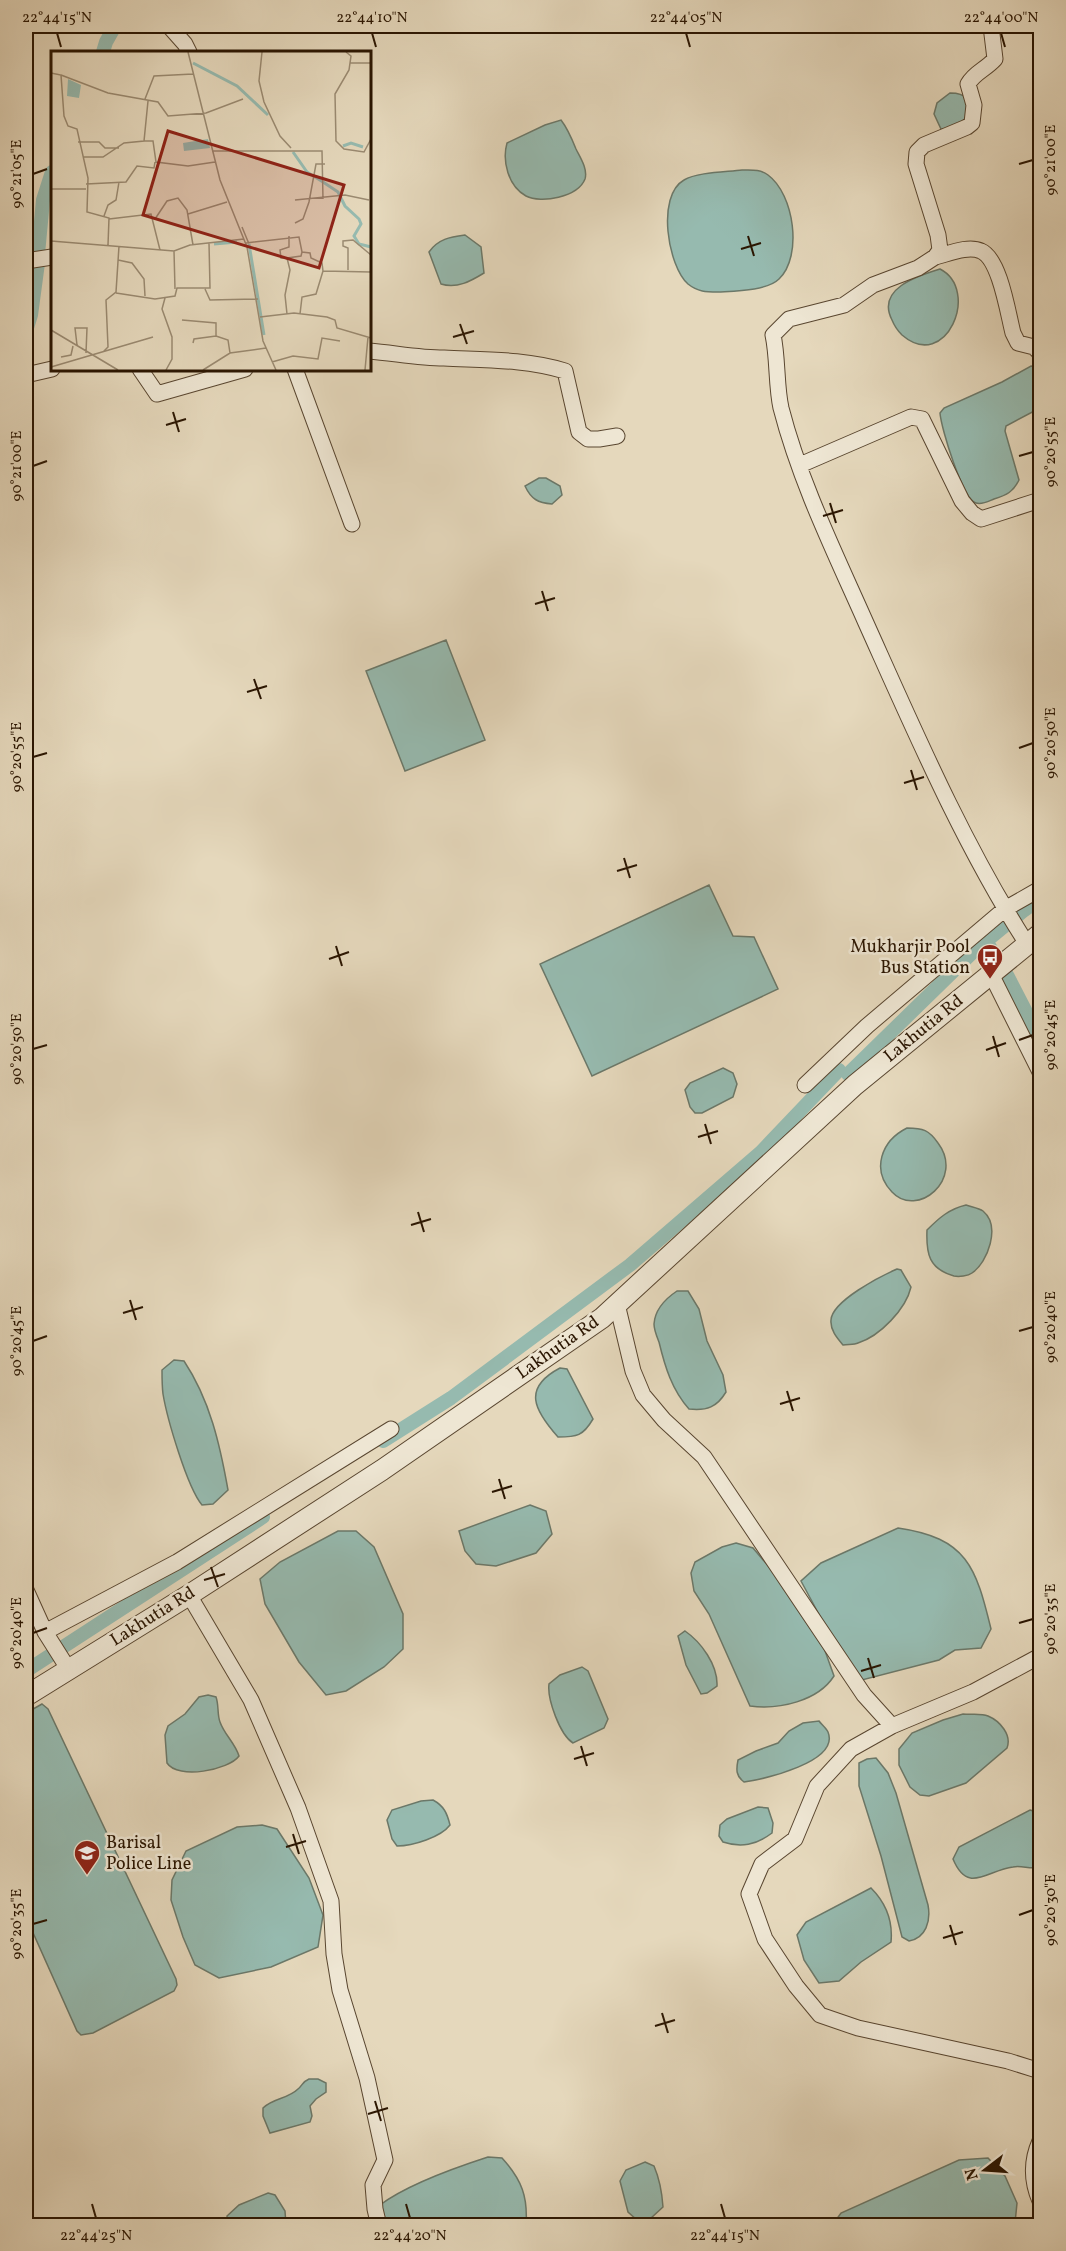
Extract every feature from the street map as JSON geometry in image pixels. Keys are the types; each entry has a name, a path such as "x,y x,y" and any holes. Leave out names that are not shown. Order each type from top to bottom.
{"street":[{"path":"169,26 188,51"},
{"path":"935,257 940,250 938,236 916,164 916,152 924,145 972,123 974,105 968,84 974,74 986,69 995,59 991,26"},
{"path":"1034,939 1005,909 960,825 892,682 816,510 780,405 774,335 789,319 844,304 873,285 918,268 935,257 963,250 980,250 996,268 1013,333 1018,343 1041,353"},
{"path":"26,261 51,257"},
{"path":"370,351 542,364 565,371 579,432 588,439 599,440 617,436"},
{"path":"26,374 51,369"},
{"path":"141,370 157,394 241,370"},
{"path":"295,370 352,524"},
{"path":"800,465 911,417 922,419 962,501 972,513 981,519 1041,500"},
{"path":"805,1085 867,1026 1005,909 1041,889"},
{"name":"Lakhutia Rd","path":"26,1696 189,1595 382,1470 602,1318 855,1085 1034,939"},
{"path":"991,974 1041,1071"},
{"path":"617,1304 633,1371 643,1395 664,1420 704,1457 864,1695 892,1726"},
{"path":"45,1632 177,1562 391,1429"},
{"path":"26,1590 45,1632 69,1670"},
{"path":"189,1595 251,1700 298,1808 331,1901 334,1954 340,1990 367,2078 385,2160 373,2185 379,2226"},
{"path":"1041,1656 973,1692 892,1726 851,1749 817,1786 795,1839 762,1864 749,1894 765,1939 796,1986 820,2015 858,2028 1008,2061 1041,2071"},
{"path":"1041,2141 1034,2154 1032,2176 1041,2200"}],"water":[{"path":"950,93 957,93 964,97 968,103 968,118 948,130 941,129 934,114 937,103"},
{"path":"561,120 583,163 585,179 575,190 558,197 541,199 526,196 515,186 508,172 505,157 507,143"},
{"path":"756,170 765,173 777,184 784,196 792,226 791,256 779,279 767,286 741,291 706,292 699,290 688,284 675,262 668,231 670,200 675,188 690,177"},
{"path":"465,235 481,247 484,273 458,285 441,284 429,252 445,239"},
{"path":"940,269 952,279 958,294 958,309 953,324 944,336 932,344 918,344 902,335 896,328 889,309 890,300 894,292 910,280"},
{"path":"1031,366 1040,369 1040,408 1006,426 1005,431 1019,480 1006,494 985,503 976,503 965,490 959,477 948,447 940,413 944,408 1002,382"},
{"path":"539,478 546,478 560,486 562,495 552,504 536,500 525,486"},
{"path":"446,640 485,740 405,771 366,671"},
{"path":"709,885 733,936 754,937 778,989 592,1076 540,964"},
{"path":"723,1068 733,1073 737,1084 733,1097 702,1113 695,1113 690,1107 685,1090 690,1083"},
{"path":"907,1128 921,1129 932,1135 945,1157 946,1170 935,1191 925,1198 914,1201 902,1199 892,1192 882,1175 881,1166 885,1148 891,1140"},
{"path":"966,1205 983,1211 991,1225 992,1234 987,1253 978,1268 968,1275 954,1276 934,1265 927,1246 927,1230 945,1214"},
{"path":"897,1269 901,1270 911,1287 898,1313 875,1334 856,1344 843,1345 836,1337 832,1327 833,1313 839,1305 858,1290"},
{"path":"677,1291 688,1291 699,1309 707,1341 723,1375 726,1392 719,1401 706,1408 689,1409 678,1394 655,1331 654,1324 659,1309"},
{"path":"174,1360 184,1361 193,1376 207,1407 217,1440 228,1490 213,1504 202,1505 196,1496 178,1452 169,1419 163,1394 162,1370"},
{"path":"560,1368 567,1369 593,1419 583,1432 575,1436 558,1437 543,1418 536,1400 536,1392 540,1383"},
{"path":"530,1505 546,1511 552,1534 536,1553 496,1566 476,1564 465,1551 459,1531"},
{"path":"898,1528 940,1539 965,1559 980,1588 991,1629 981,1648 955,1650 939,1660 862,1680 842,1657 801,1581 821,1563"},
{"path":"338,1531 356,1531 374,1547 403,1614 403,1649 384,1667 346,1691 326,1695 299,1662 265,1604 260,1579 280,1562"},
{"path":"736,1543 753,1548 775,1574 824,1648 834,1676 827,1685 808,1698 773,1707 750,1706 709,1614 694,1591 691,1573 695,1562 722,1547"},
{"path":"685,1631 697,1641 715,1670 717,1686 707,1693 701,1694 686,1665 678,1636"},
{"path":"582,1667 588,1671 608,1719 604,1728 573,1743 563,1733 555,1716 549,1684 560,1675"},
{"path":"208,1695 216,1697 220,1722 239,1756 215,1769 192,1772 173,1768 167,1763 165,1735 168,1726 185,1714 199,1697"},
{"path":"42,1704 48,1709 177,1985 174,1991 93,2033 81,2035 77,2031 26,1917 26,1713"},
{"path":"963,1714 985,1715 997,1721 1008,1738 1007,1748 966,1783 929,1796 920,1795 910,1787 899,1765 899,1749 912,1733"},
{"path":"819,1721 828,1732 829,1743 823,1752 812,1760 783,1773 767,1777 744,1782 739,1777 738,1760 778,1743 789,1731 803,1723"},
{"path":"876,1758 888,1773 896,1793 928,1905 929,1917 926,1928 920,1936 909,1941 902,1937 881,1856 859,1786 859,1763"},
{"path":"433,1800 445,1810 450,1825 426,1840 397,1846 392,1839 387,1820 392,1810 421,1801"},
{"path":"758,1807 768,1808 773,1823 772,1833 748,1844 736,1845 723,1842 719,1836 720,1825 727,1819"},
{"path":"1030,1810 1040,1813 1040,1867 1013,1867 979,1878 965,1876 959,1870 953,1859 959,1847"},
{"path":"262,1825 277,1829 309,1878 323,1915 318,1947 271,1967 219,1978 195,1965 171,1900 172,1880 186,1851 237,1827"},
{"path":"871,1888 887,1912 891,1927 891,1942 861,1962 839,1981 819,1983 804,1960 797,1935 806,1922"},
{"path":"309,2079 318,2079 326,2083 326,2092 310,2106 312,2116 310,2122 270,2133 263,2116 263,2108 271,2102 290,2095"},
{"path":"488,2157 502,2158 519,2181 525,2197 526,2225 382,2225 380,2205 391,2197 432,2177"},
{"path":"988,2158 1005,2176 1017,2203 1015,2223 1011,2225 837,2225 836,2220 841,2213 959,2160"},
{"path":"645,2162 654,2166 656,2171 663,2207 651,2218 637,2220 628,2212 620,2181 626,2170"},
{"path":"268,2193 275,2195 285,2211 286,2225 228,2225 227,2216 239,2205"}],"waterway":[{"path":"103,51 115,26"},
{"path":"38,254 43,200 51,175"},
{"path":"26,331 31,315 38,263"},
{"path":"848,1074 974,951 1040,899"},
{"path":"986,941 1008,977 1040,1039"},
{"path":"383,1441 451,1398 630,1265 761,1152 839,1070"},
{"path":"26,1671 263,1517"}],"place":[{"name":"Mukharjir Pool Bus Station","path":"990,980"},
{"name":"Barisal Police Line","path":"87,1876"}]}
